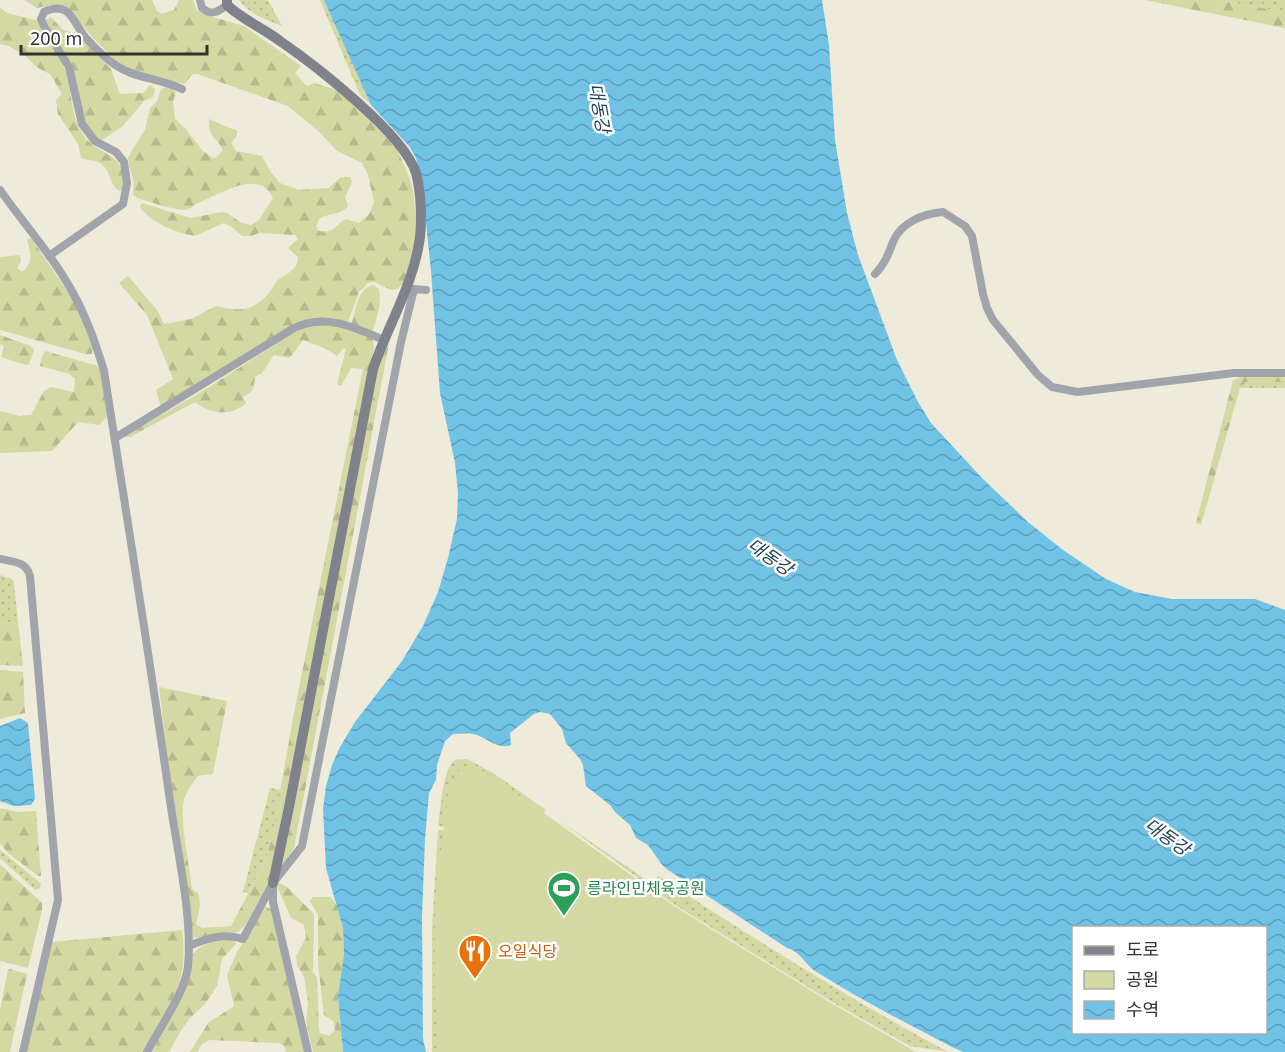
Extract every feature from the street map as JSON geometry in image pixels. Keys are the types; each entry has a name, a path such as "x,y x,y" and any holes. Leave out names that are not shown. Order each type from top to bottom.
{"street":[{"path":"200,0 202,8 211,13 215,13 227,3 238,15 302,57 358,103 405,153 416,174 420,203 420,238 412,272 373,369 273,883 273,902 308,1052"},
{"path":"49,256 123,204 128,183 126,168 120,156 95,141 82,124 69,67 44,26 41,19 44,12 54,8 69,12 84,36 118,69 182,89"},
{"path":"0,190 73,292 90,328 104,371 149,650 189,946 188,969 183,985 147,1052"},
{"path":"875,274 882,267 902,228 921,216 943,212 965,226 972,236 983,294 993,320 1038,375 1052,387 1061,391 1078,392 1234,373 1285,373"},
{"path":"189,946 222,936 243,939 273,883 302,846 401,342 414,289 426,290"},
{"path":"115,438 302,324 328,320 362,330 384,340"},
{"path":"0,559 22,564 30,576 58,900 24,1052"}],"green space":[{"path":"24,0 152,0 157,11 162,14 174,10 179,0 193,0 197,11 244,26 301,66 295,73 307,86 314,83 337,90 352,102 397,149 410,179 416,218 415,243 406,281 397,289 391,290 374,282 368,283 359,292 348,322 317,318 161,408 156,390 173,379 147,315 119,283 128,276 157,310 164,324 191,319 216,306 245,309 263,300 277,281 294,269 298,257 288,248 298,239 295,235 259,233 242,236 224,223 195,236 164,226 145,213 140,207 142,203 190,218 227,213 242,223 251,225 259,220 273,198 267,189 249,184 227,190 186,210 159,205 133,195 134,182 128,157 145,130 150,108 157,101 161,89 169,86 176,92 173,101 175,119 202,150 213,158 223,150 211,133 209,119 237,131 237,136 231,143 236,151 262,156 280,183 299,190 329,188 341,177 350,177 352,182 345,197 348,206 342,211 319,219 316,227 319,231 332,230 346,219 359,223 369,214 374,202 368,175 362,163 337,151 319,132 288,106 197,74 193,74 184,84 135,72 117,62 64,6 50,5 37,8"},
{"path":"239,0 268,0 282,26 253,13"},
{"path":"320,0 324,0 329,9 371,105 360,95"},
{"path":"1145,0 1218,0 1285,12 1285,28"},
{"path":"1218,0 1285,0 1285,12"},
{"path":"0,8 7,13 39,21 65,70 74,114 80,130 91,144 118,162 124,177 123,189 119,191 113,185 106,169 100,163 81,158 78,144 58,114 56,100 62,94 50,74 38,68 24,55 9,46 0,44"},
{"path":"51,17 62,29 77,35 111,69 120,94 143,93 150,85 155,89 153,97 144,101 123,126 102,140 94,135 83,118 71,65 45,20"},
{"path":"31,238 74,301 93,346 92,354 0,330 0,257 20,255 21,261 17,268 22,272 29,265 30,253 27,239"},
{"path":"373,285 379,289 380,300 372,332 351,324 360,296 363,291"},
{"path":"319,322 344,327 373,338 374,348 269,882 246,924 238,932 193,938 175,820 159,687 227,701 213,774 198,776 192,784 184,800 183,819 192,889 199,894 200,906 196,924 202,928 231,926 265,862 272,837 293,718 363,369 351,368 341,386 337,384 346,349 344,348 337,356 303,340 290,358 274,355 262,373 255,377 252,389 243,397 246,403 240,407 221,412 207,409 195,402 130,437 123,437 198,394 298,330"},
{"path":"0,335 31,346 34,350 29,364 1,357 4,346 0,344"},
{"path":"389,343 294,848 282,867 376,372"},
{"path":"45,351 98,366 102,375 107,416 100,425 78,422 52,451 0,453 0,411 20,416 31,415 44,391 51,387 74,392 75,379 69,374 40,366"},
{"path":"1243,376 1285,376 1285,382 1246,382 1240,388 1201,525 1196,523 1233,380"},
{"path":"1246,382 1285,382 1285,388 1240,388"},
{"path":"0,575 12,579 14,583 18,622 0,623"},
{"path":"18,622 23,666 0,665 0,623"},
{"path":"0,670 23,672 25,713 0,719"},
{"path":"467,759 493,773 546,810 544,813 546,815 447,827 438,826 447,772 455,760"},
{"name":"릉라인민체육공원","path":"465,766 479,769 492,776 674,906 831,1003 916,1052 439,1052 435,998 435,906 448,796 456,773"},
{"path":"270,788 281,790 272,837 265,862 248,893 243,892"},
{"path":"0,808 18,812 36,811 41,876 8,853 0,843"},
{"path":"557,819 651,883 658,876 801,967 948,1052 910,1046 832,1002 675,905"},
{"path":"438,830 447,830 442,1052 432,1052 432,928"},
{"path":"0,850 38,881 41,884 40,888 34,889 0,858"},
{"path":"0,864 42,903 28,968 0,961"},
{"path":"279,883 287,887 314,914 313,972 317,978 319,1027 320,1033 329,1036 335,1030 334,1022 324,1015 318,964 318,915 310,901 313,897 330,897 338,907 343,928 344,954 338,996 343,1052 313,1052 306,1022 308,1002 304,977 297,965 296,956 306,938 304,925 291,918 277,886"},
{"path":"265,906 271,909 305,1052 286,1052 280,1043 209,1040 202,1044 197,1052 190,1052 208,1023 234,1006 227,975 237,952"},
{"path":"182,930 184,949 180,980 169,1008 144,1052 26,1052 52,942"},
{"path":"234,939 236,944 222,959 217,986 205,1004 190,1018 169,1052 152,1052 182,993 193,954 206,945"},
{"path":"10,969 27,974 10,1052 0,1052 0,1010"}],"water":[{"name":"대동강","path":"324,0 822,0 829,45 835,140 847,213 858,255 897,360 931,423 982,478 1028,522 1063,550 1106,579 1135,592 1172,599 1255,599 1285,610 1285,1052 963,1052 952,1047 815,971 795,952 663,866 648,845 636,838 630,825 586,786 583,765 566,743 562,729 550,714 540,712 534,714 510,733 511,745 497,745 471,734 453,734 445,741 437,765 436,780 429,793 425,839 422,916 423,1039 426,1052 343,1052 338,996 344,954 343,928 326,868 323,809 326,786 340,747 355,722 402,661 423,626 438,592 457,519 458,493 455,463 440,393 421,175 416,158 409,146 371,105"},
{"path":"20,718 28,723 35,799 31,805 13,806 0,801 0,726"}],"place":[{"name":"릉라인민체육공원","path":"564,917"},
{"name":"오일식당","path":"475,980"}]}
